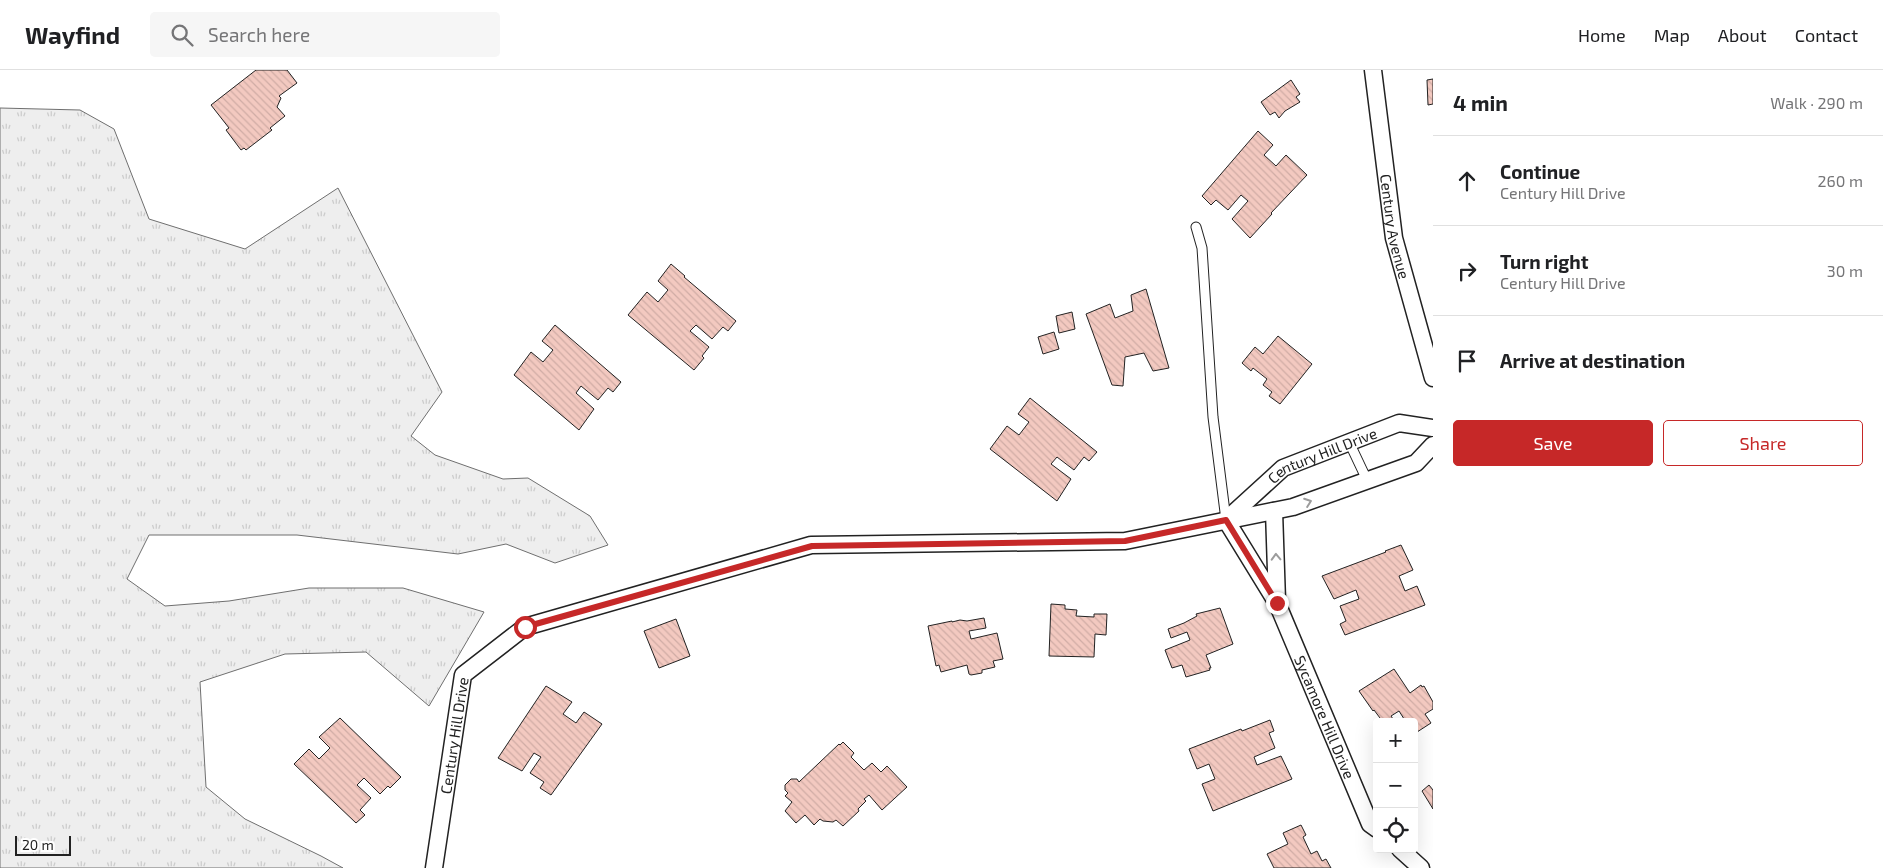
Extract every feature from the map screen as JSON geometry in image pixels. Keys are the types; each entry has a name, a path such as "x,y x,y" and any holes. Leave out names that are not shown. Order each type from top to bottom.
{"street":[{"name":"Century Avenue","path":"1373,70 1394,238 1433,378"},
{"name":"Century Hill Drive","path":"1226,520 1282,468 1399,423 1433,428"},
{"name":"Century Hill Drive","path":"434,868 463,676 525,627 812,546 1125,541 1293,507 1416,463 1433,445"},
{"name":"Century Hill Drive","path":"1274,511 1277,603"},
{"path":"1226,520 1277,603"},
{"name":"Sycamore Hill Drive","path":"1277,603 1370,824 1373,826"},
{"path":"1404,853 1421,868"}],"lane":[{"path":"1196,226 1202,248 1213,417 1226,520"},
{"path":"1349,442 1367,480"}],"green space":[{"path":"0,108 80,110 114,129 149,219 245,249 338,188 442,392 411,436 435,455 503,479 528,478 590,516 608,545 555,563 506,544 458,554 297,535 149,535 127,579 165,606 229,601 309,588 403,588 484,612 429,706 366,652 285,654 200,682 206,787 245,819 343,868 0,868"}],"building":[{"path":"256,70 287,70 297,83 279,96 281,98 277,107 285,116 270,128 272,130 246,150 244,148 241,150 226,130 229,128 211,105"},
{"path":"1433,79 1433,104 1428,105 1427,80"},
{"path":"1291,80 1300,94 1296,97 1300,102 1285,111 1279,118 1275,112 1270,115 1261,102"},
{"path":"1258,131 1273,145 1264,155 1276,166 1286,155 1307,175 1250,238 1232,219 1248,201 1241,195 1228,210 1216,200 1211,205 1202,196"},
{"path":"671,264 736,321 728,331 723,327 712,339 696,325 690,331 709,347 702,356 704,358 694,370 628,315 647,292 658,302 668,290 658,281"},
{"path":"1146,289 1169,368 1153,371 1144,353 1125,357 1123,386 1112,385 1086,314 1110,304 1115,318 1133,311 1131,295"},
{"path":"1072,312 1075,329 1059,333 1056,316"},
{"path":"555,325 621,382 613,392 608,388 598,400 581,386 576,393 594,409 579,430 514,375 531,352 543,362 553,350 542,341"},
{"path":"1054,332 1059,349 1043,354 1038,337"},
{"path":"1278,336 1312,364 1280,404 1269,396 1272,392 1263,385 1267,379 1253,368 1251,371 1242,363 1255,347 1263,354"},
{"path":"1030,398 1097,452 1089,461 1084,457 1074,470 1057,457 1051,464 1071,479 1057,501 990,449 1007,426 1019,435 1029,422 1018,414"},
{"path":"1401,545 1413,570 1399,576 1405,591 1417,586 1425,605 1345,635 1340,624 1346,621 1340,606 1359,599 1356,590 1334,599 1322,576"},
{"path":"1051,604 1065,605 1065,609 1077,610 1076,616 1094,617 1094,614 1107,614 1106,635 1095,634 1094,657 1049,656"},
{"path":"1220,608 1233,644 1206,655 1210,670 1186,677 1182,665 1172,668 1165,650 1190,640 1187,632 1171,638 1168,629 1184,623 1197,616 1196,614"},
{"path":"984,618 986,628 969,631 971,639 997,633 1003,659 993,661 995,667 982,670 982,673 969,674 967,665 941,672 939,665 936,666 928,626 952,621"},
{"path":"676,619 690,656 659,668 644,631"},
{"path":"1394,669 1410,693 1421,685 1422,687 1424,686 1433,702 1433,709 1425,714 1431,723 1418,731 1418,718 1403,718 1399,711 1391,716 1392,718 1380,718 1359,691"},
{"path":"546,686 572,702 563,714 576,723 584,712 602,724 551,795 540,788 544,782 530,773 541,757 534,753 522,771 498,758"},
{"path":"340,718 401,777 390,788 388,786 380,794 364,778 357,785 371,798 360,810 365,815 356,823 294,764 309,749 319,759 330,748 319,737"},
{"path":"1270,720 1274,731 1269,733 1275,748 1254,757 1257,765 1281,756 1292,779 1213,811 1202,784 1215,779 1209,764 1197,769 1189,749"},
{"path":"843,742 854,753 851,757 864,770 872,763 881,772 887,766 907,787 882,810 869,795 864,799 866,801 858,809 859,811 843,826 836,820 833,822 820,819 814,825 805,815 796,823 785,811 792,802 785,796 788,793 785,790 785,785 791,779 797,779 799,782"},
{"path":"1429,785 1433,790 1433,809 1422,791"},
{"path":"1301,825 1306,835 1303,837 1311,854 1317,851 1322,861 1326,859 1331,868 1274,868 1267,854 1288,844 1283,833"}],"route":[{"path":"525,627 812,546 1125,541 1226,520 1277,603"}]}
